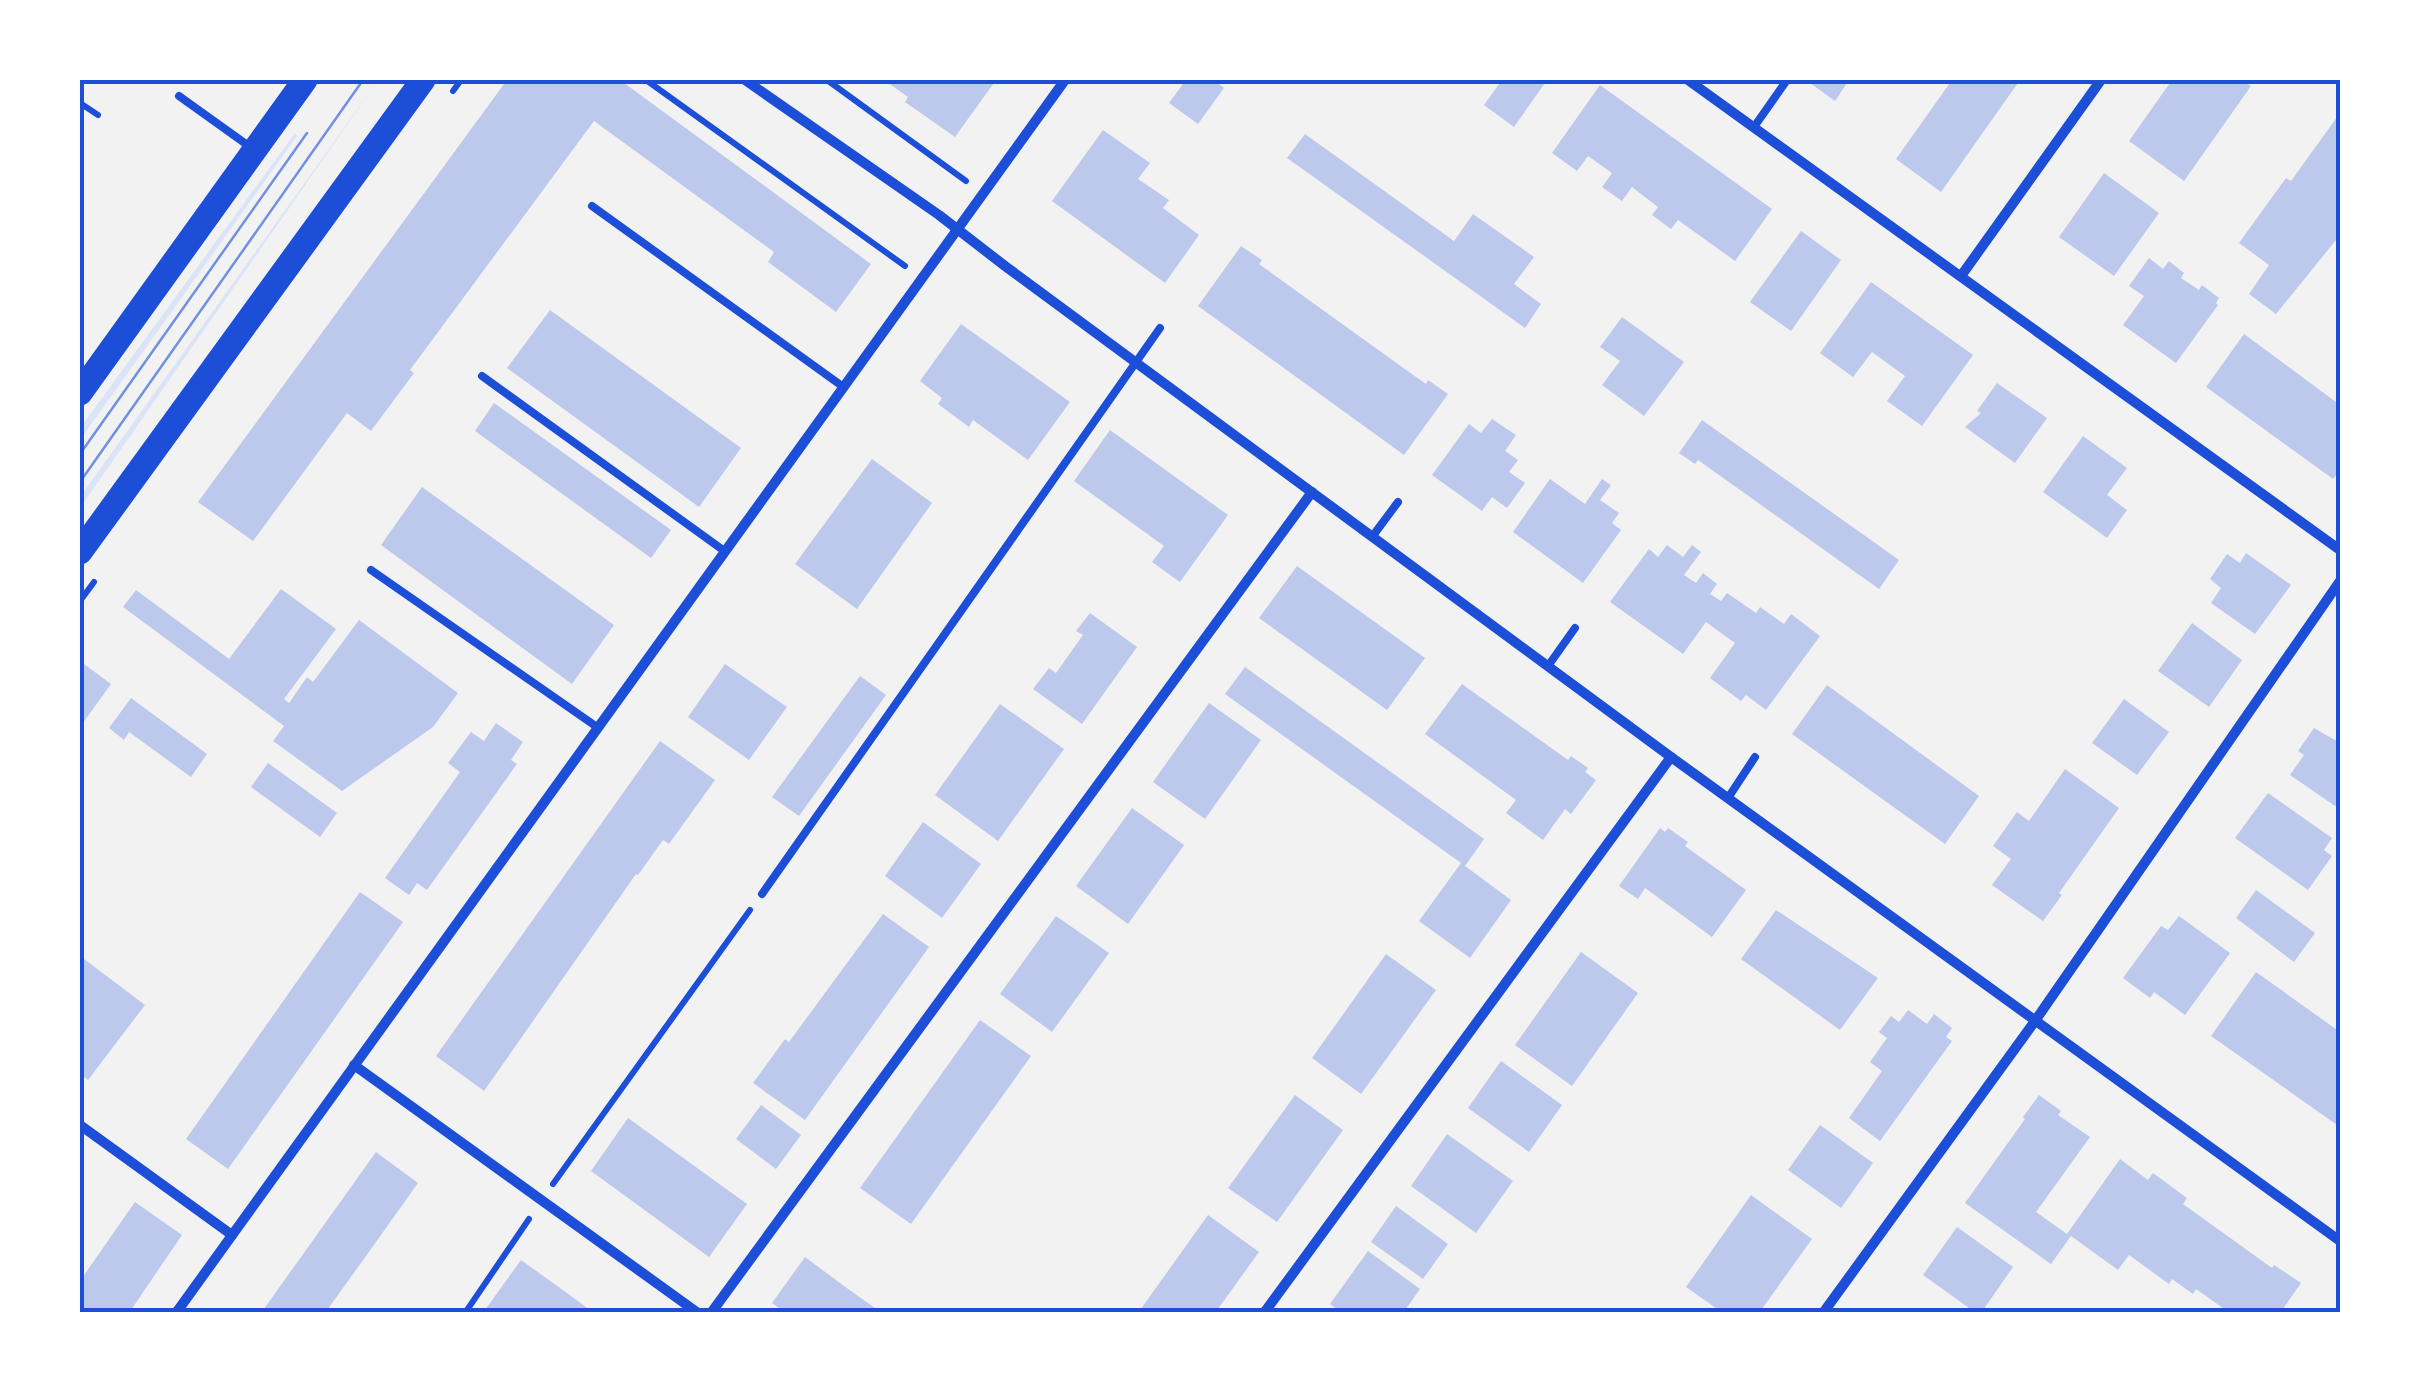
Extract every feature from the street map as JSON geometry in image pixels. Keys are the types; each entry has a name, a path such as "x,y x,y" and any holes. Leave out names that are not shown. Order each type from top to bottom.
{"main road":[{"path":"80,393 304,80"},
{"path":"80,552 423,80"}],"street":[{"path":"745,80 958,229 1671,757 2340,1241"},
{"path":"176,1313 1064,80"},
{"path":"1688,80 2340,550"},
{"path":"1961,276 2101,80"},
{"path":"712,1313 1312,492"},
{"path":"1823,1313 2034,1021 2340,581"},
{"path":"1264,1313 1671,757"},
{"path":"354,1064 698,1313"},
{"path":"80,1125 232,1235"}],"lane":[{"path":"1754,127 1788,80"},
{"path":"179,96 254,150"},
{"path":"592,206 842,386"},
{"path":"762,894 1160,328"},
{"path":"482,376 724,550"},
{"path":"1372,537 1398,502"},
{"path":"372,570 597,726"},
{"path":"1548,666 1575,628"},
{"path":"1728,798 1755,757"}],"path":[{"path":"646,80 920,276"},
{"path":"827,80 984,193"},
{"path":"80,103 98,115"},
{"path":"465,1313 762,894"}],"shaded area":[{"path":"377,82 80,508 80,497"},
{"path":"295,133 297,136 80,440 80,428"}],"building":[{"path":"507,80 620,80 871,264 836,312 768,262 774,252 594,121 410,370 414,373 371,431 347,413 253,541 198,502"},
{"path":"884,80 996,80 955,137 905,102 908,97"},
{"path":"1186,80 1214,80 1224,88 1198,124 1169,103"},
{"path":"1502,80 1547,80 1514,127 1484,105"},
{"path":"1849,80 1835,101 1810,83"},
{"path":"1952,80 2020,80 1941,192 1896,159"},
{"path":"2172,80 2242,80 2251,86 2184,181 2129,141"},
{"path":"1600,85 1772,209 1735,261 1678,220 1671,229 1652,215 1658,207 1632,187 1622,201 1602,187 1612,173 1588,156 1577,171 1552,153"},
{"path":"2340,113 2340,219 2336,224 2340,235 2276,314 2249,294 2269,265 2239,243 2286,178 2291,181"},
{"path":"1103,130 1150,163 1138,179 1169,200 1163,208 1199,235 1165,283 1052,201"},
{"path":"1305,134 1454,241 1473,214 1534,257 1514,284 1541,304 1525,328 1287,158"},
{"path":"2104,173 2159,213 2114,276 2059,237"},
{"path":"1801,231 1841,260 1791,331 1750,302"},
{"path":"1241,246 1262,260 1259,264 1402,367 1448,394 1404,455 1198,306"},
{"path":"2149,258 2163,269 2169,261 2184,273 2181,278 2199,290 2202,285 2219,298 2218,305 2176,363 2123,325 2144,296 2129,286"},
{"path":"1871,282 1973,355 1922,426 1887,401 1905,376 1872,352 1853,377 1820,353"},
{"path":"550,310 741,448 699,507 507,368"},
{"path":"1622,317 1684,362 1644,416 1602,385 1620,361 1600,347"},
{"path":"961,324 1070,402 1028,460 973,420 969,427 938,404 942,398 920,381"},
{"path":"2244,334 2340,405 2340,470 2333,479 2206,387"},
{"path":"1997,383 2047,418 2015,463 1965,427 1981,413 1977,411"},
{"path":"494,403 671,530 651,558 475,431"},
{"path":"1492,419 1516,435 1505,451 1518,460 1509,472 1525,483 1507,508 1492,497 1482,511 1432,475 1469,424 1481,433"},
{"path":"1702,420 1899,560 1879,589 1698,460 1695,464 1679,453"},
{"path":"1110,430 1228,515 1180,582 1152,562 1164,546 1074,481"},
{"path":"2083,436 2127,468 2107,495 2127,510 2107,538 2043,492"},
{"path":"872,459 932,503 857,609 795,564"},
{"path":"1550,479 1585,504 1602,479 1611,485 1600,500 1619,513 1612,523 1621,530 1583,583 1513,532"},
{"path":"422,487 614,625 572,684 381,545"},
{"path":"1667,545 1683,557 1692,545 1701,552 1684,575 1696,583 1703,573 1717,584 1710,594 1721,601 1727,593 1756,613 1760,607 1784,624 1791,614 1820,636 1766,710 1746,695 1741,701 1710,678 1735,643 1706,622 1683,654 1610,602 1649,549 1658,557"},
{"path":"2246,553 2291,585 2255,634 2211,603 2221,588 2210,579 2227,554 2240,563"},
{"path":"1297,566 1425,658 1387,710 1259,618"},
{"path":"281,589 336,629 284,699 289,703 307,677 313,682 359,620 458,693 433,727 342,791 273,741 284,726 123,607 136,590 229,659"},
{"path":"1090,613 1137,647 1082,724 1033,689 1049,668 1056,673 1083,635 1076,631"},
{"path":"2192,623 2242,660 2209,707 2158,671"},
{"path":"80,661 111,684 80,727"},
{"path":"725,664 787,707 749,760 688,717"},
{"path":"1245,667 1484,839 1465,866 1511,900 1470,958 1419,921 1461,863 1225,694"},
{"path":"860,676 886,695 799,816 772,797"},
{"path":"1462,684 1568,760 1571,756 1588,768 1585,772 1596,780 1571,814 1565,809 1543,840 1506,813 1516,800 1425,734"},
{"path":"1827,685 1979,796 1945,844 1792,734"},
{"path":"131,698 207,754 191,777 129,732 124,740 109,728"},
{"path":"2124,699 2169,732 2137,775 2092,743"},
{"path":"1209,703 1261,740 1205,819 1153,782"},
{"path":"1000,704 1064,749 998,841 935,795"},
{"path":"496,723 523,742 511,760 517,764 427,890 417,883 409,895 385,878 460,772 448,763 471,732 484,741"},
{"path":"2314,728 2340,743 2340,803 2335,806 2290,775 2304,755 2298,751"},
{"path":"660,741 715,780 669,844 663,840 636,874 484,1091 436,1056"},
{"path":"268,763 337,813 320,837 251,787"},
{"path":"2065,769 2119,808 2043,921 1992,885 2011,859 1993,846 2017,812 2029,821"},
{"path":"2268,793 2332,838 2324,850 2332,856 2308,890 2235,838"},
{"path":"1132,808 1184,845 1128,924 1076,886"},
{"path":"923,822 981,864 942,918 885,876"},
{"path":"1660,828 1665,832 1668,828 1688,842 1685,846 1746,890 1712,937 1645,888 1638,899 1619,886"},
{"path":"2256,890 2315,933 2294,962 2236,918"},
{"path":"360,892 403,922 228,1169 186,1139"},
{"path":"1776,910 1878,978 1840,1030 1741,959"},
{"path":"883,914 929,947 805,1120 753,1083 785,1039 789,1042"},
{"path":"1056,916 1109,953 1052,1032 1000,994"},
{"path":"2179,916 2230,953 2185,1015 2154,992 2150,998 2123,978 2161,926 2168,930"},
{"path":"1581,952 1638,993 1572,1086 1515,1045"},
{"path":"1386,954 1436,990 1361,1094 1312,1058"},
{"path":"80,956 145,1005 88,1080 80,1074"},
{"path":"2256,972 2340,1032 2340,1127 2211,1036"},
{"path":"1908,1010 1927,1024 1934,1014 1952,1028 1946,1037 1952,1041 1880,1141 1849,1118 1882,1071 1870,1062 1887,1038 1879,1032 1891,1016 1899,1022"},
{"path":"980,1020 1031,1056 911,1224 860,1188"},
{"path":"1501,1061 1562,1105 1529,1152 1468,1108"},
{"path":"1295,1095 1343,1130 1277,1222 1228,1188"},
{"path":"2039,1095 2061,1111 2058,1115 2090,1137 2036,1212 2067,1234 2120,1159 2148,1180 2153,1173 2187,1198 2183,1204 2272,1268 2274,1265 2301,1283 2280,1313 2230,1313 2196,1289 2193,1294 2172,1279 2169,1284 2129,1255 2118,1270 2071,1236 2051,1264 1965,1203"},
{"path":"761,1105 801,1135 776,1169 736,1139"},
{"path":"628,1118 747,1204 709,1257 591,1171"},
{"path":"1820,1125 1873,1163 1841,1208 1788,1170"},
{"path":"1447,1134 1513,1181 1476,1233 1411,1186"},
{"path":"376,1152 418,1183 371,1249 325,1313 261,1313"},
{"path":"1751,1195 1812,1239 1759,1313 1723,1313 1686,1287"},
{"path":"135,1202 182,1235 129,1313 80,1313 80,1281"},
{"path":"1396,1206 1448,1244 1423,1279 1371,1242"},
{"path":"1208,1215 1259,1252 1215,1313 1138,1313"},
{"path":"1957,1227 2013,1267 1981,1313 1923,1275"},
{"path":"1368,1251 1420,1289 1403,1313 1342,1313 1330,1304"},
{"path":"805,1257 882,1313 786,1313 772,1303"},
{"path":"521,1260 594,1313 489,1313 485,1310"}],"tram line":[{"path":"80,482 363,80"},
{"path":"80,454 307,133"}]}
